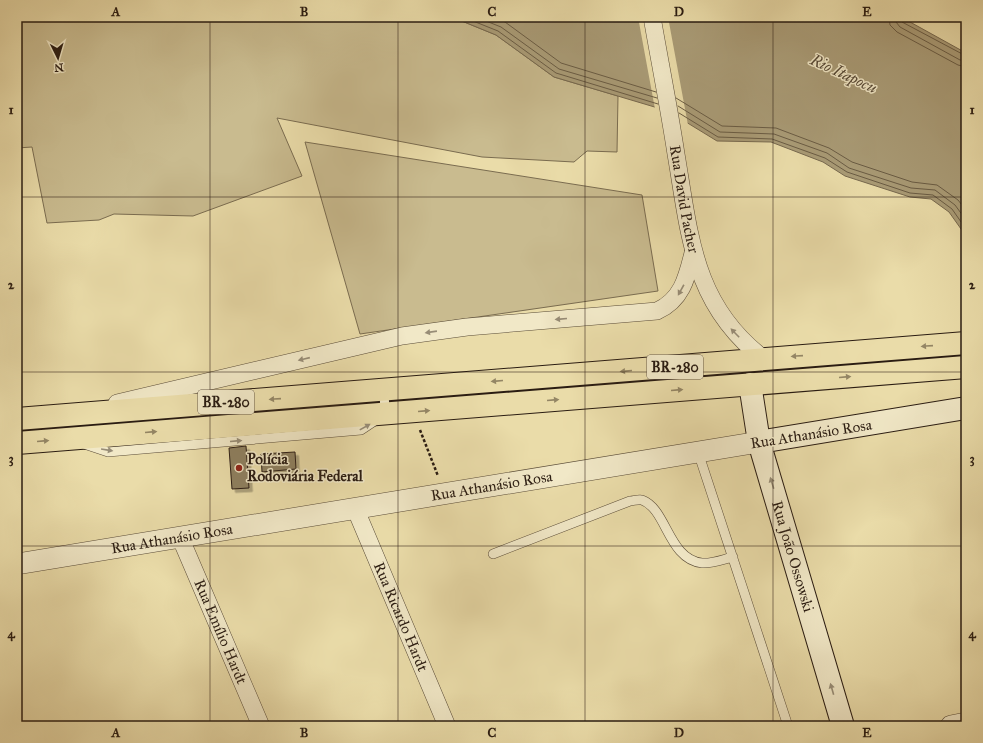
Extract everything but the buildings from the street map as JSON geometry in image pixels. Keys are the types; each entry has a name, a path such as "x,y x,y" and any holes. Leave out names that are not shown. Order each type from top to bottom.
{"highway":[{"name":"BR-280","path":"17,419 966,344"},
{"name":"BR-280","path":"17,443 966,367"}],"main road":[{"name":"Rua João Ossowski","path":"750,384 760,442 843,726"},
{"name":"Rua Athanásio Rosa","path":"760,442 966,408"}],"street":[{"name":"Rua David Pacher","path":"652,17 693,253 715,306 729,326 749,347 764,359"},
{"path":"68,415 402,336 467,327 657,312 667,307 676,299 686,279 693,253"},
{"name":"Rua Athanásio Rosa","path":"17,564 760,442"},
{"name":"Rua Ricardo Hardt","path":"355,508 447,726"},
{"name":"Rua Emílio Hardt","path":"180,537 261,726"},
{"path":"951,726 966,723"}],"lane":[{"path":"384,390 394,413"},
{"path":"698,452 788,726"},
{"path":"493,554 630,501 641,500 651,506 679,550 688,557 704,563 733,557"}],"path":[{"path":"394,413 420,430 433,460 443,494"}],"shaded area":[{"path":"17,17 452,17 496,35 554,77 618,96 617,152 587,151 574,162 482,157 277,118 302,176 193,216 114,214 99,220 47,223 32,147 17,148"},
{"path":"305,142 642,195 658,291 360,334"}],"water":[{"name":"Rio Itapocu","path":"452,17 901,17 966,53 966,236 949,212 931,199 910,197 845,176 823,162 771,142 717,141 668,111 554,77 496,35"}],"pier":[{"path":"638,17 668,17 688,125 668,113 655,109"}],"place":[{"name":"Polícia Rodoviária Federal","path":"239,468"}]}
